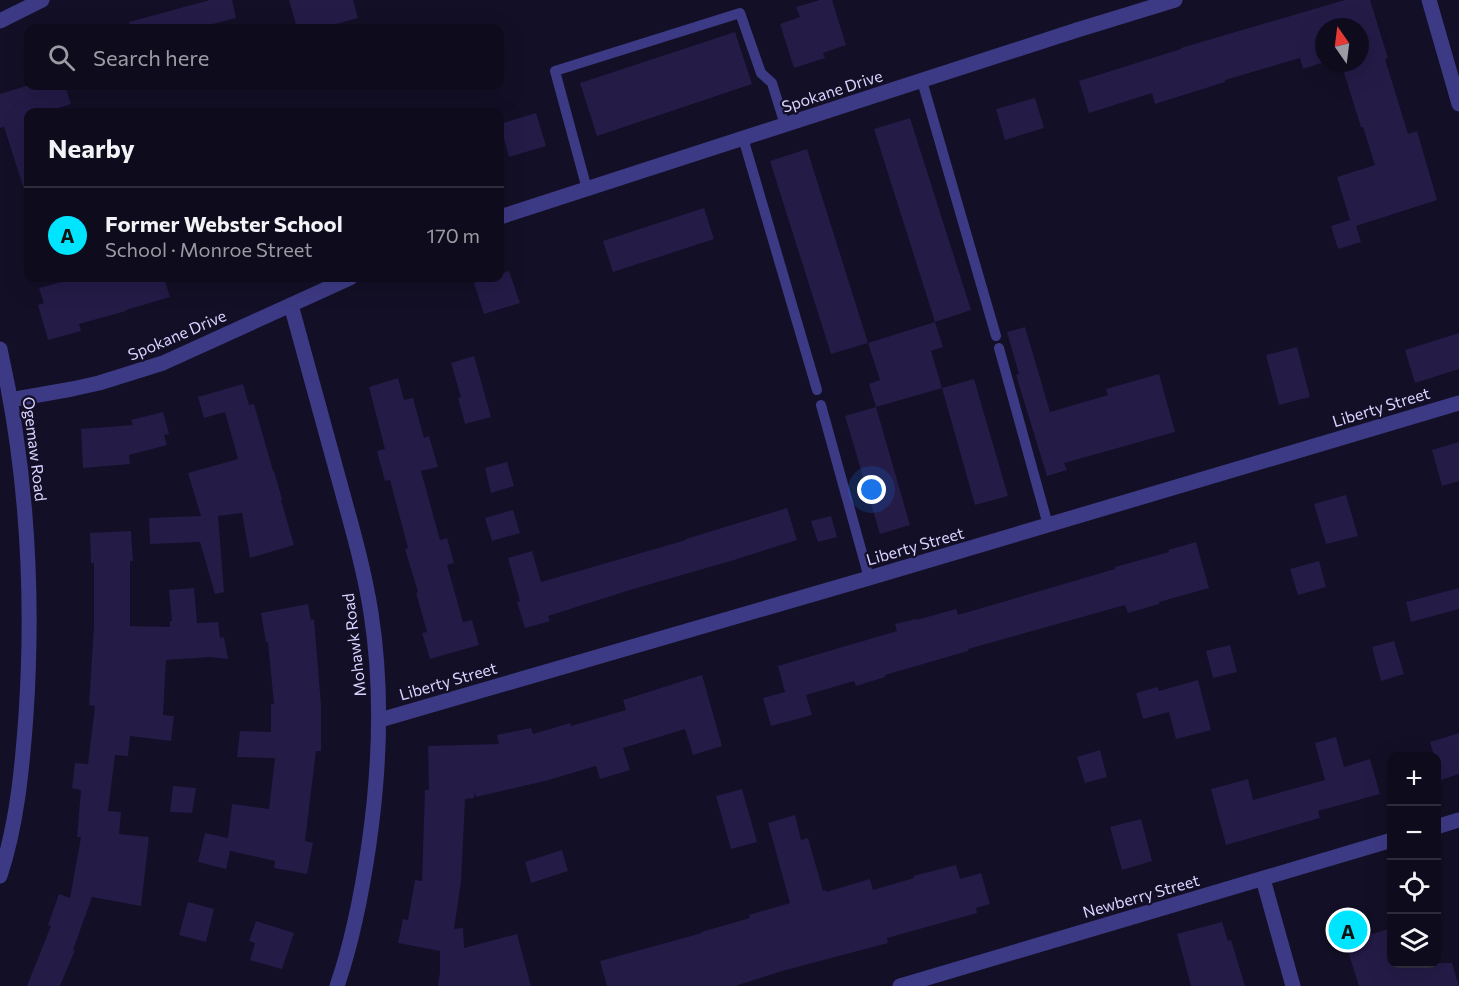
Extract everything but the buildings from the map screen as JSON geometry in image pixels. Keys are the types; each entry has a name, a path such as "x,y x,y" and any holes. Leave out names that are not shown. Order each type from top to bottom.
{"street":[{"path":"0,21 42,0"},
{"name":"Spokane Drive","path":"504,216 1175,0"},
{"path":"1429,0 1459,104"},
{"name":"Spokane Drive","path":"10,400 72,389 131,374 181,355 341,282"},
{"name":"Mohawk Road","path":"291,305 356,543 371,612 376,658 380,720 376,786 359,909 337,986"},
{"name":"Ogemaw Road","path":"0,349 20,464 28,565 29,647 26,725 20,786 14,822 0,876"},
{"name":"Liberty Street","path":"380,720 1459,403"},
{"path":"1441,825 1459,820"},
{"name":"Newberry Street","path":"900,986 1387,842"},
{"path":"1263,879 1293,986"}],"lane":[{"path":"587,189 555,71 740,13 761,73 772,83 785,125"},
{"path":"922,81 996,336"},
{"path":"742,138 817,390"},
{"path":"999,348 1048,525"},
{"path":"821,405 869,578"}],"place":[{"name":"Former Webster School","path":"1348,930"}]}
